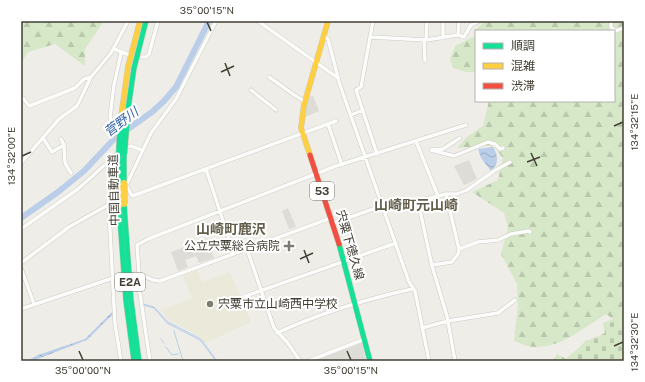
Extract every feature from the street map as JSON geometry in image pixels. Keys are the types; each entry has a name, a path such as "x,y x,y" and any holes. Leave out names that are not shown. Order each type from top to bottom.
{"main road":[{"name":"中国自動車道","path":"123,185 119,158 128,67 140,21"},
{"name":"中国自動車道","path":"134,361 126,301 120,204 123,185 124,117 146,21"},
{"name":"宍粟下徳久線","path":"328,21 301,117 302,133 332,221 370,361"},
{"name":"中国自動車道","path":"120,204 139,361"}],"street":[{"path":"21,163 58,119 77,106 91,77 114,49 128,21"},
{"path":"142,57 146,57 149,54 158,21"},
{"path":"216,21 176,98 152,133 123,185 132,196 302,133 336,122"},
{"path":"258,21 338,78"},
{"path":"373,21 361,87 356,90 377,154"},
{"path":"424,61 427,21"},
{"path":"443,38 444,21"},
{"path":"458,35 459,21"},
{"path":"371,37 425,40 458,35 464,37 472,25 480,21"},
{"path":"611,21 611,28 614,30"},
{"path":"324,36 328,39 338,78 412,289 415,291 429,361"},
{"path":"114,49 121,53 127,54"},
{"path":"118,129 111,121 110,117 114,85 121,53"},
{"path":"21,99 24,98 29,106 75,88 84,79 91,77"},
{"path":"269,77 283,85 300,100 305,101"},
{"path":"251,90 276,110"},
{"path":"351,115 363,110"},
{"path":"328,124 342,165"},
{"path":"150,361 137,273 137,245 148,239 342,165 466,125"},
{"path":"42,138 52,152 64,145"},
{"path":"61,138 64,145 65,163 71,173"},
{"path":"460,138 443,149 431,150 454,156 488,142 495,144 500,149 503,148"},
{"path":"416,141 438,196"},
{"path":"21,229 78,189 127,146 142,150"},
{"path":"137,273 157,281 332,221 446,194 457,194 467,190 510,162"},
{"path":"206,169 234,254"},
{"path":"432,265 452,262 458,254 459,249 446,194"},
{"path":"418,201 432,265 448,321 455,361"},
{"path":"21,263 70,227 120,204"},
{"path":"120,204 109,212 115,324 121,361"},
{"path":"459,249 478,242 498,240 517,232 530,232"},
{"path":"243,297 343,260 396,243"},
{"path":"247,249 270,318 277,333 287,342 300,361"},
{"path":"21,268 34,304"},
{"path":"21,309 118,276"},
{"path":"277,333 294,325 354,304 412,289"},
{"path":"422,328 448,321 498,313 515,300"},
{"path":"308,361 365,339"}],"shaded area":[{"path":"313,96 319,111 303,118 307,97"},
{"path":"469,160 477,179 464,185 454,166"},
{"path":"288,208 296,227 289,229 282,211"},
{"path":"207,239 214,258 199,263 196,256 185,260 188,267 178,271 171,252"},
{"name":"宍粟市立山崎西中学校","path":"197,270 202,282 230,272 250,320 249,323 205,343 201,337 169,320 161,310 192,298 183,276"},
{"path":"361,343 366,361 312,361"}],"green space":[{"path":"21,21 104,21 85,49 85,66 55,44 28,52 21,63"},
{"path":"486,21 624,21 624,318 618,323 606,314 572,336 555,344 532,347 514,341 518,305 517,284 501,254 508,227 504,213 472,192 498,180 503,158 493,145 457,148 468,136 483,126 489,102 615,102 615,30 476,29"},
{"path":"475,36 475,72 466,72 453,68 450,59 455,46"},
{"path":"624,318 624,360 552,361 557,354 566,359 586,340 605,333 603,323 613,319 618,322"}],"water":[{"path":"494,148 497,157 497,163 491,171 481,158 478,149"},
{"path":"113,311 114,313 87,340 32,361 27,361 38,355 85,339"}],"waterway":[{"name":"菅野川","path":"21,218 58,192 84,171 114,139 152,112 164,101 176,87 209,21"},
{"path":"143,304 154,307 168,322 201,339 217,361"},
{"path":"143,305 154,308 167,323 200,340 216,361"},
{"path":"174,331 183,361"},
{"path":"161,339 164,343"},
{"path":"166,347 172,355 178,354"}],"traffic: fast":[{"path":"127,116 134,68 146,21"},
{"path":"124,153 127,116"},
{"path":"119,157 121,118"},
{"path":"124,153 124,183"},
{"path":"119,157 119,186"},
{"path":"124,204 131,300 139,361"},
{"path":"119,206 126,301 134,361"},
{"path":"339,244 370,361"}],"traffic: slow":[{"path":"121,118 128,67 140,21"},
{"path":"310,155 301,128 304,105 328,21"},
{"path":"124,183 124,204"},
{"path":"119,186 119,206"}],"traffic: jam":[{"path":"310,155 339,244"}],"place":[{"name":"公立宍粟総合病院","path":"289,246"},
{"name":"宍粟市立山崎西中学校","path":"210,304"}],"district":[{"name":"山崎町元山崎","path":"416,205"},
{"name":"山崎町鹿沢","path":"231,229"}]}
